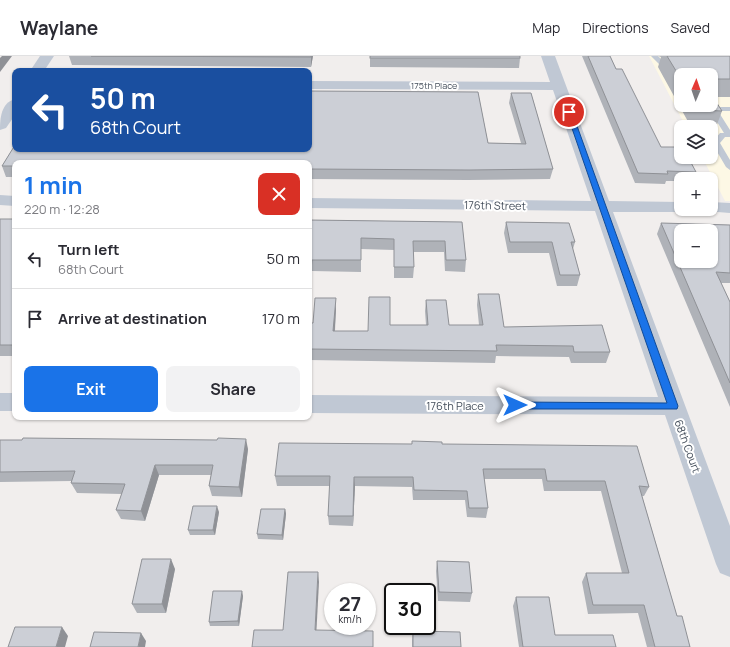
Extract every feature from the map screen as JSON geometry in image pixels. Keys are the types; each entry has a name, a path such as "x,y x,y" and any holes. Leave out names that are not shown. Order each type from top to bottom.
{"street":[{"path":"39,68 47,56"},
{"name":"68th Court","path":"548,56 730,564"},
{"name":"175th Place","path":"312,85 559,86"},
{"path":"0,125 12,108"},
{"path":"0,200 12,201"},
{"name":"176th Street","path":"312,203 674,207"},
{"path":"718,207 730,208"},
{"path":"0,402 12,402"},
{"name":"176th Place","path":"312,404 674,406"}],"lane":[{"path":"654,56 662,64 681,66"},
{"path":"729,135 713,109 730,109"},
{"path":"729,135 723,135 716,143 730,167"}],"shaded area":[{"path":"649,56 730,56 730,201 725,201 718,188 718,172 710,172 706,164 718,164 718,120 682,120 678,112 718,112 718,68 674,68 674,104"}],"building":[{"path":"91,56 311,56 311,57"},
{"path":"370,56 520,56 520,58 370,58"},
{"path":"588,56 610,56 616,69 622,69 661,147 674,147 674,164 692,164 696,172 667,171 668,174 638,173"},
{"path":"667,56 730,56 730,79 718,79 718,68 674,68"},
{"path":"312,91 478,92 488,143 526,144 511,93 531,93 553,169 312,169 312,160 12,160 12,166 2,166 12,150 12,152 312,152"},
{"path":"718,105 722,111 718,111"},
{"path":"0,219 12,219 12,345 0,345"},
{"path":"312,220 462,222 466,260 446,260 445,241 413,241 414,267 394,267 394,239 361,238 361,260 312,260"},
{"path":"506,222 569,223 575,242 571,242 580,275 560,275 552,242 510,242"},
{"path":"661,223 696,224 674,224 674,253"},
{"path":"718,225 730,225 730,273 716,272 730,302 730,383 680,268 718,268"},
{"path":"478,294 499,294 504,327 602,325 610,352 574,352 573,346 496,345 497,351 312,349 312,323 315,298 336,298 333,331 368,331 369,297 390,297 390,325 428,325 426,300 446,300 449,325 483,325"},
{"path":"23,438 246,439 239,487 209,486 213,465 155,465 141,511 116,510 125,484 71,483 75,471 0,472 0,440 22,440"},
{"path":"412,441 442,442 442,444 637,446 649,487 639,486 677,616 682,616 690,647 655,647 644,605 593,605 586,573 629,573 605,481 547,481 545,469 483,469 488,508 469,508 467,491 414,490 413,477 354,477 353,516 328,516 330,476 275,476 279,443 412,444"},
{"path":"193,506 217,506 213,530 188,530"},
{"path":"261,509 285,509 282,535 257,534"},
{"path":"142,559 171,559 162,604 132,604"},
{"path":"437,561 469,562 472,593 439,592"},
{"path":"288,572 318,572 315,630 324,630 324,635 373,635 373,647 252,647 254,630 283,630"},
{"path":"213,591 242,591 238,621 209,622"},
{"path":"516,597 549,597 555,635 613,635 616,647 523,647"},
{"path":"15,627 62,627 56,647 8,647"},
{"path":"436,631 460,632 461,647 413,647 413,635 436,635"},
{"path":"94,632 141,633 138,647 90,647"}],"route":[{"path":"515,405 674,406 569,112"}]}
